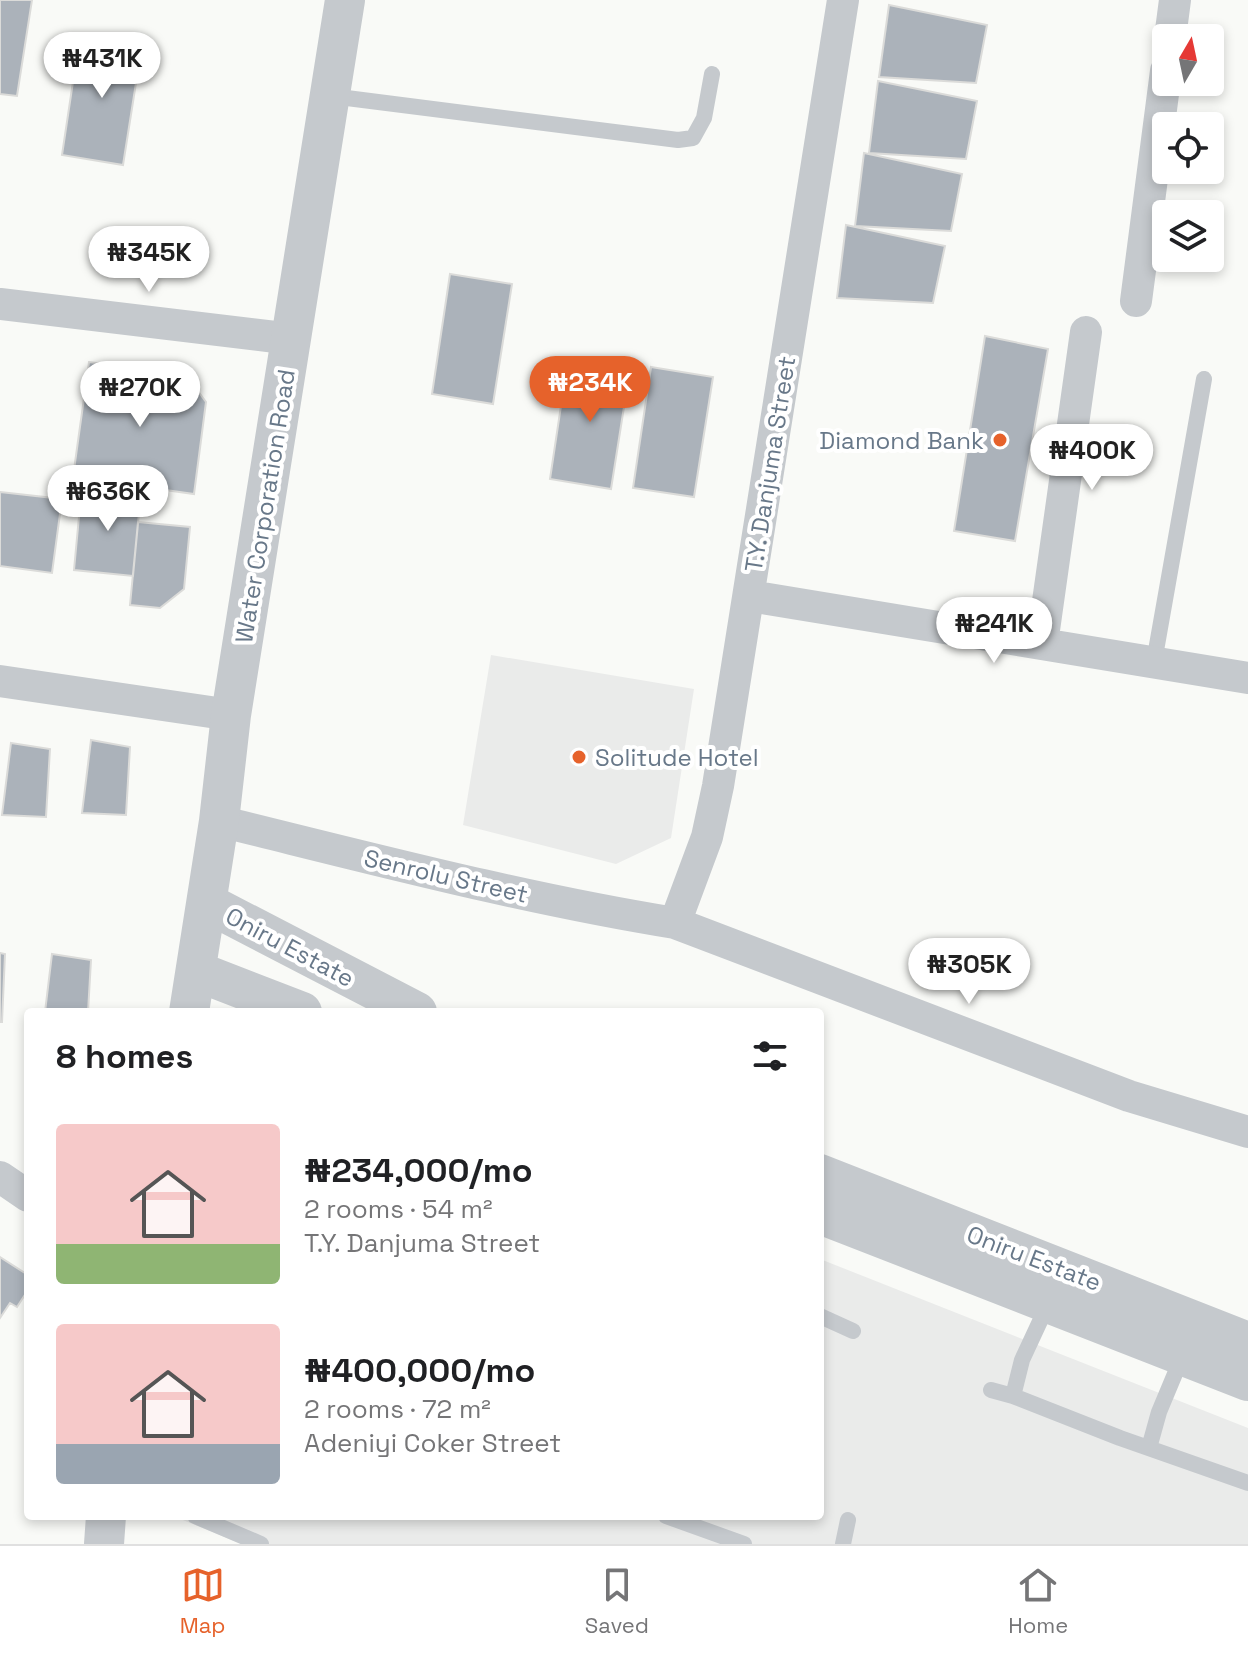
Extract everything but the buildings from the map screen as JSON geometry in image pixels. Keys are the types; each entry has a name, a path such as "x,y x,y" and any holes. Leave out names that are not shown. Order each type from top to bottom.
{"street":[{"name":"Water Corporation Road","path":"190,1008 219,821 231,715 345,0"},
{"name":"T.Y. Danjuma Street","path":"675,923 707,837 750,596 843,0"},
{"path":"1172,24 1175,0"},
{"path":"1136,301 1163,96"},
{"path":"0,304 292,339"},
{"path":"1042,644 1086,332"},
{"path":"750,596 1248,678"},
{"path":"0,681 231,715"},
{"name":"Senrolu Street","path":"219,821 477,885 675,923 1129,1096 1248,1132"},
{"name":"Oniru Estate","path":"207,903 409,1008"},
{"path":"196,971 292,1008"},
{"name":"Oniru Estate","path":"824,1176 1248,1342"},
{"path":"0,1177 24,1193"},
{"name":"Oniru Estate","path":"825,1220 1248,1381"}],"lane":[{"path":"331,96 678,140 693,138 704,118 712,74"},
{"path":"1154,662 1204,379"},
{"path":"1013,1396 1022,1360 1049,1303"},
{"path":"824,1318 853,1331"},
{"path":"1149,1448 1159,1412 1183,1355"},
{"path":"991,1390 1248,1483"},
{"path":"204,1520 261,1544"},
{"path":"677,1520 744,1544"},
{"path":"843,1544 848,1520"}],"shaded area":[{"name":"Solitude Hotel","path":"491,655 694,689 671,838 616,864 463,825"},
{"path":"824,1261 1248,1428 1248,1544 242,1544 183,1520 824,1520"}],"place":[{"name":"Diamond Bank","path":"1000,440"},
{"name":"Solitude Hotel","path":"579,757"}]}
